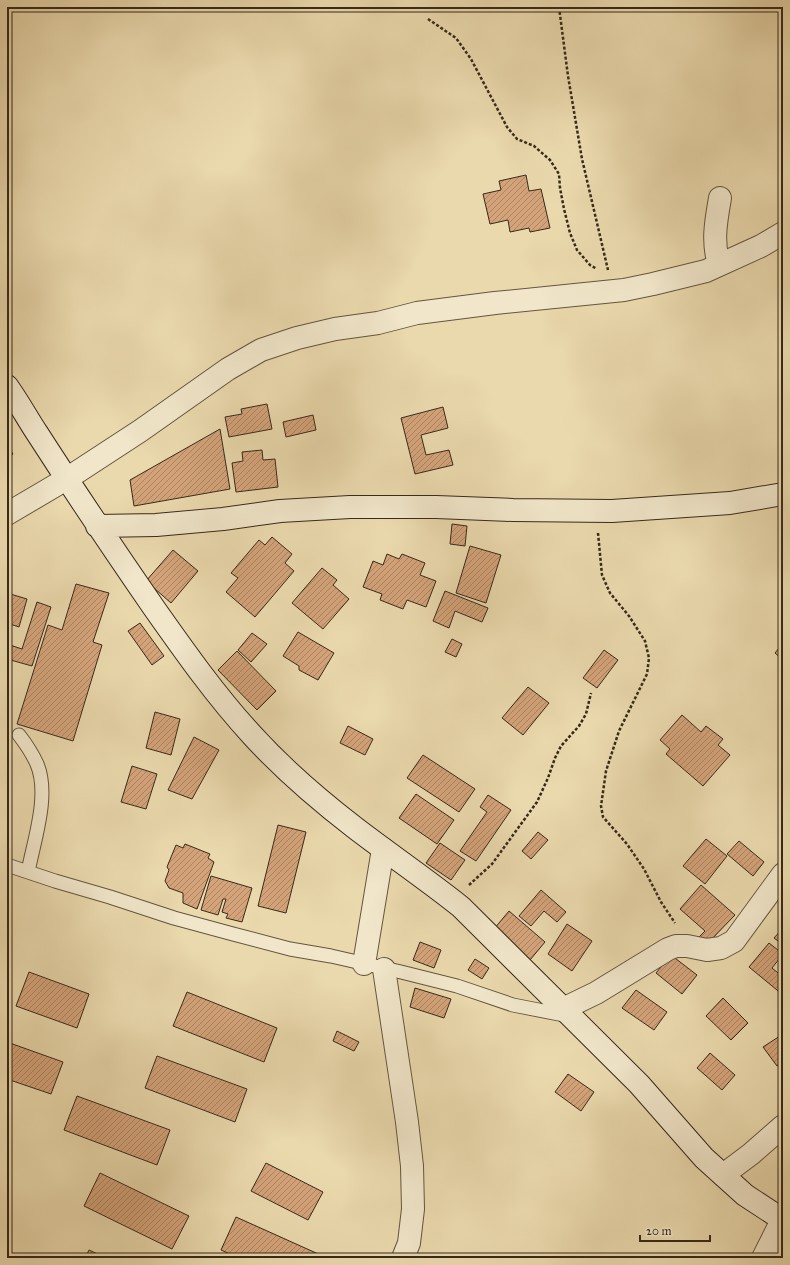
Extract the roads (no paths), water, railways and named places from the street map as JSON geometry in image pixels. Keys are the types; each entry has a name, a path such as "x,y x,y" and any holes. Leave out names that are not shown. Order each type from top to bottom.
{"street":[{"path":"718,264 715,253 715,223 720,198"},
{"path":"7,514 68,478 140,431 228,369 261,350 335,329 378,323 416,313 495,303 617,284 653,284 706,271 718,264 761,246 783,233"},
{"path":"7,386 68,478 97,526 200,672 253,736 288,770 353,827 461,907 640,1084 704,1158 745,1195 783,1220 763,1258"},
{"path":"97,526 156,525 223,519 280,511 350,507 436,507 596,511 666,508 730,503 783,494"},
{"path":"383,849 374,966 406,1114 412,1166 414,1209 409,1243 403,1258"},
{"path":"566,1012 596,992 668,949 676,946 687,946 707,950 721,948 734,941 783,874"},
{"path":"723,1175 752,1154 783,1126"}],"lane":[{"path":"19,735 29,749 37,765 42,785 40,814 28,872"},
{"path":"7,865 174,918 290,949 374,966 457,986 513,1005 566,1012"}]}
